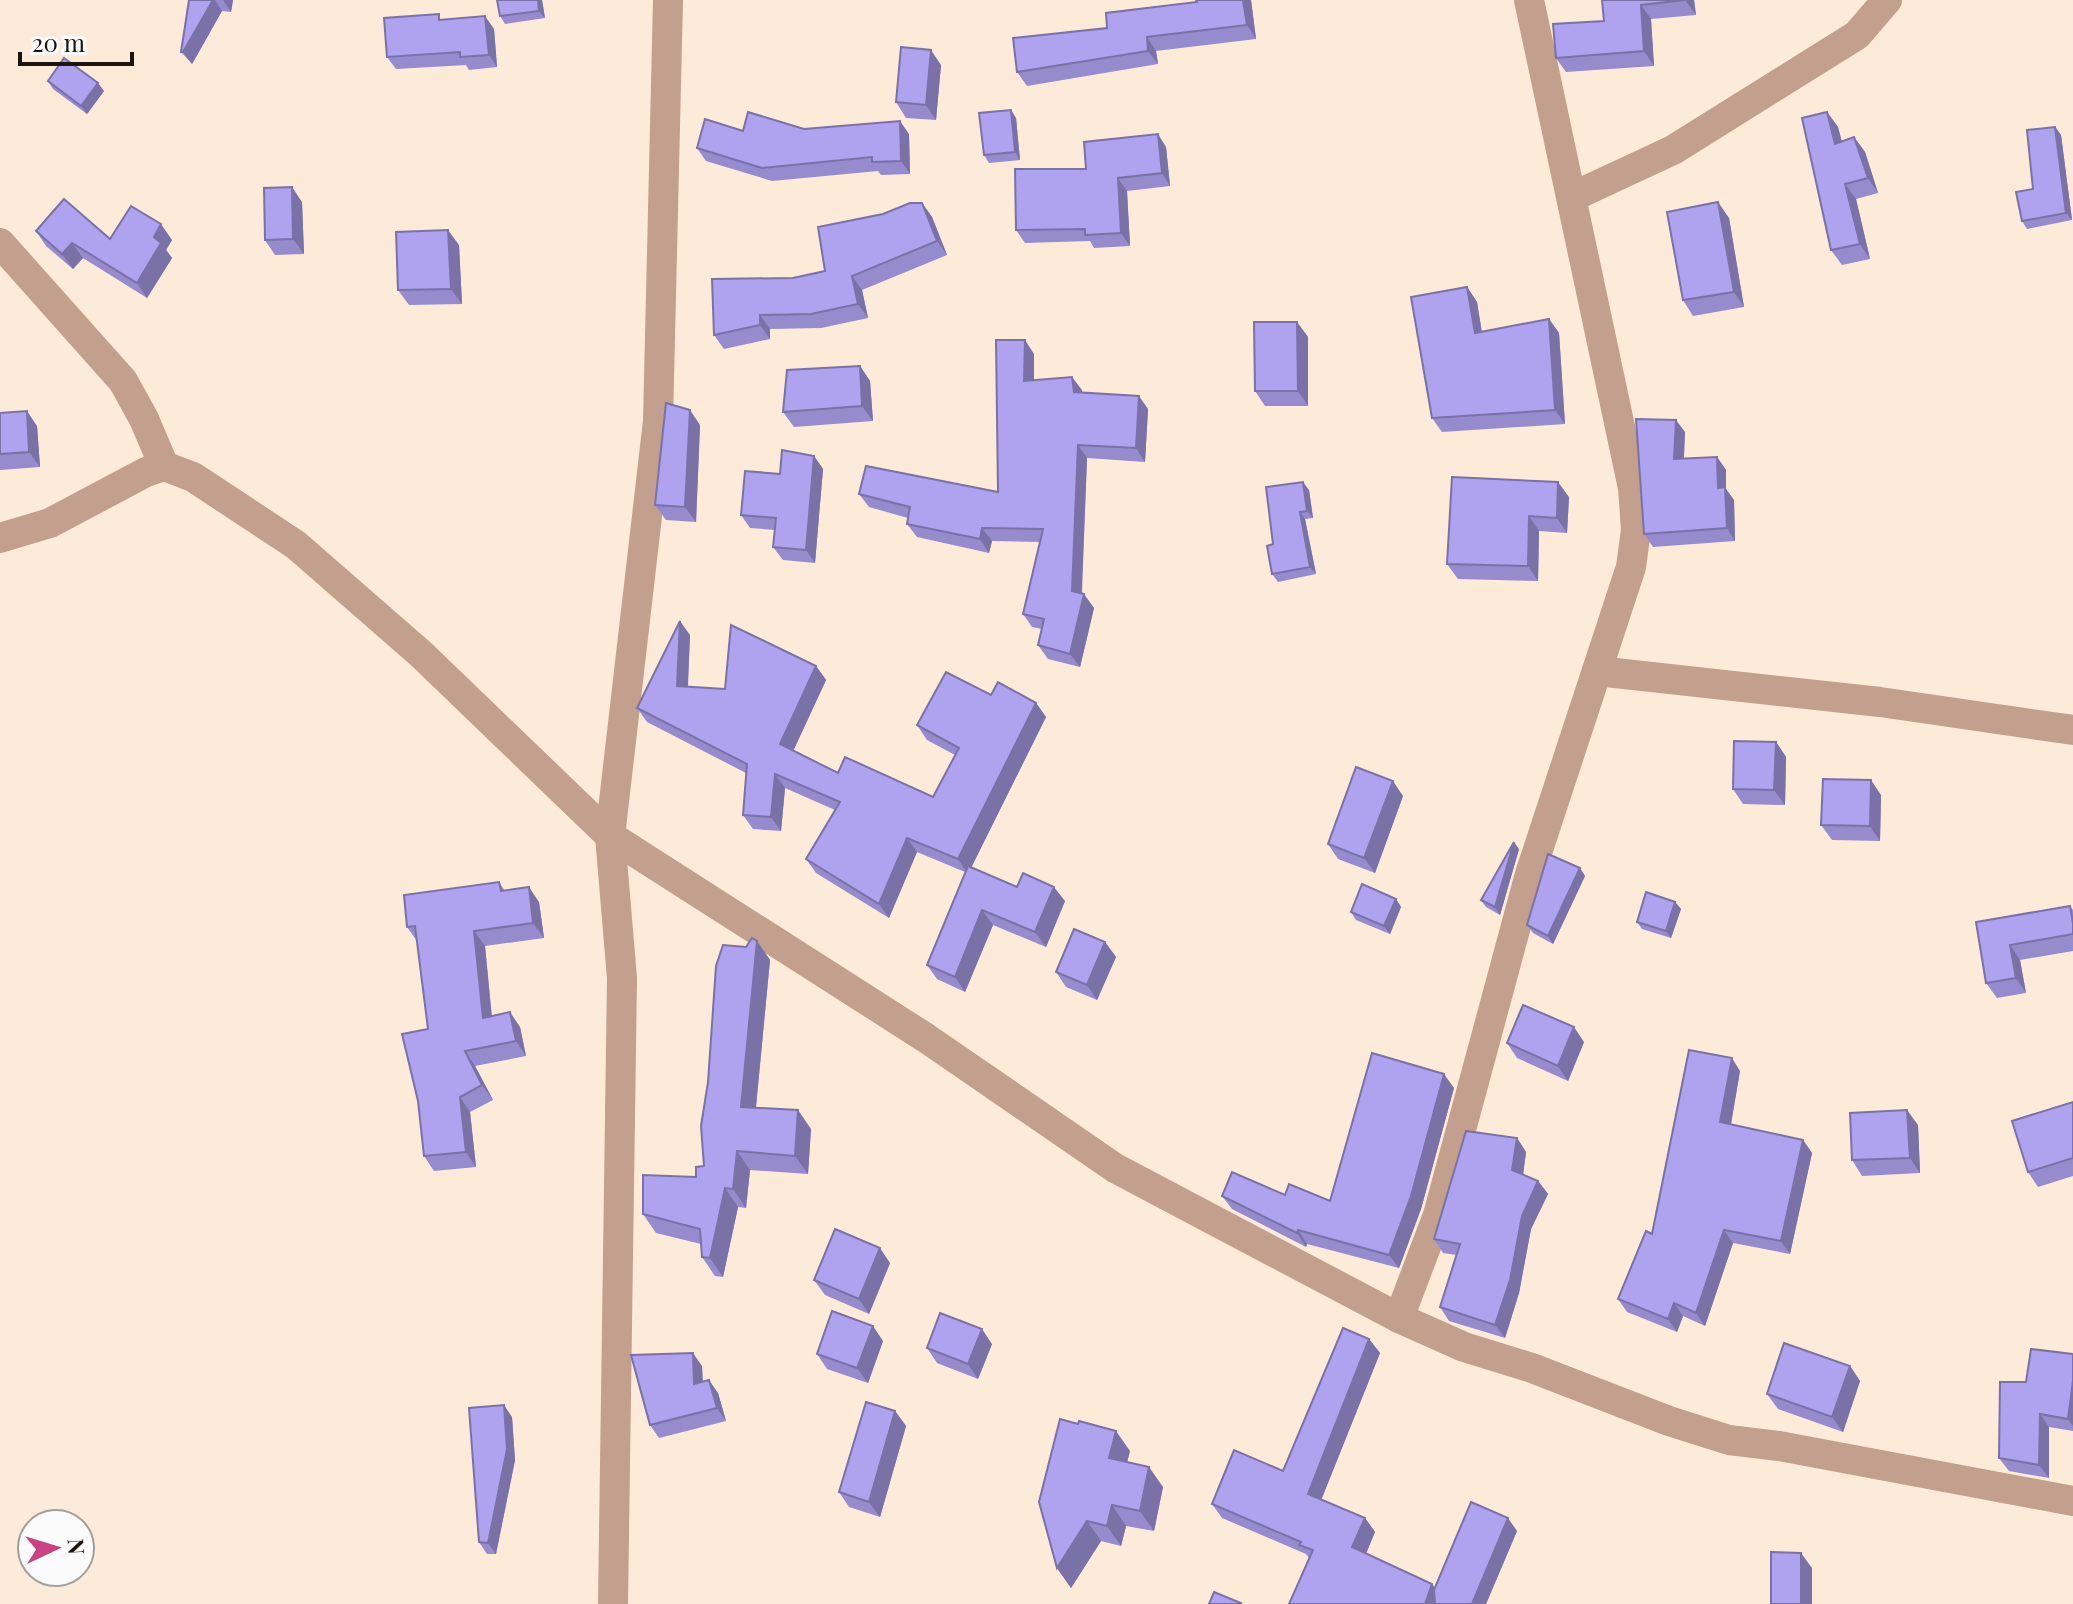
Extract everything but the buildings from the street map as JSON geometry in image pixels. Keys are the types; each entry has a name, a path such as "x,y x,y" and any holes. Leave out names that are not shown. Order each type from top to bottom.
{"street":[{"path":"613,1604 622,978 610,836 658,421 668,0"},
{"path":"1399,1318 1438,1215 1530,874 1631,567 1636,530 1633,488 1529,0"},
{"path":"1572,197 1686,142 1857,35 1887,0"},
{"path":"0,243 123,381 144,419 164,466"},
{"path":"0,538 50,523 120,484 164,466 193,477 296,545 421,654 610,836 926,1038 1115,1168 1399,1318 1464,1347 1532,1368 1613,1401 1729,1440 1779,1446 2073,1501"},
{"path":"1597,671 1880,702 2073,730"}]}
